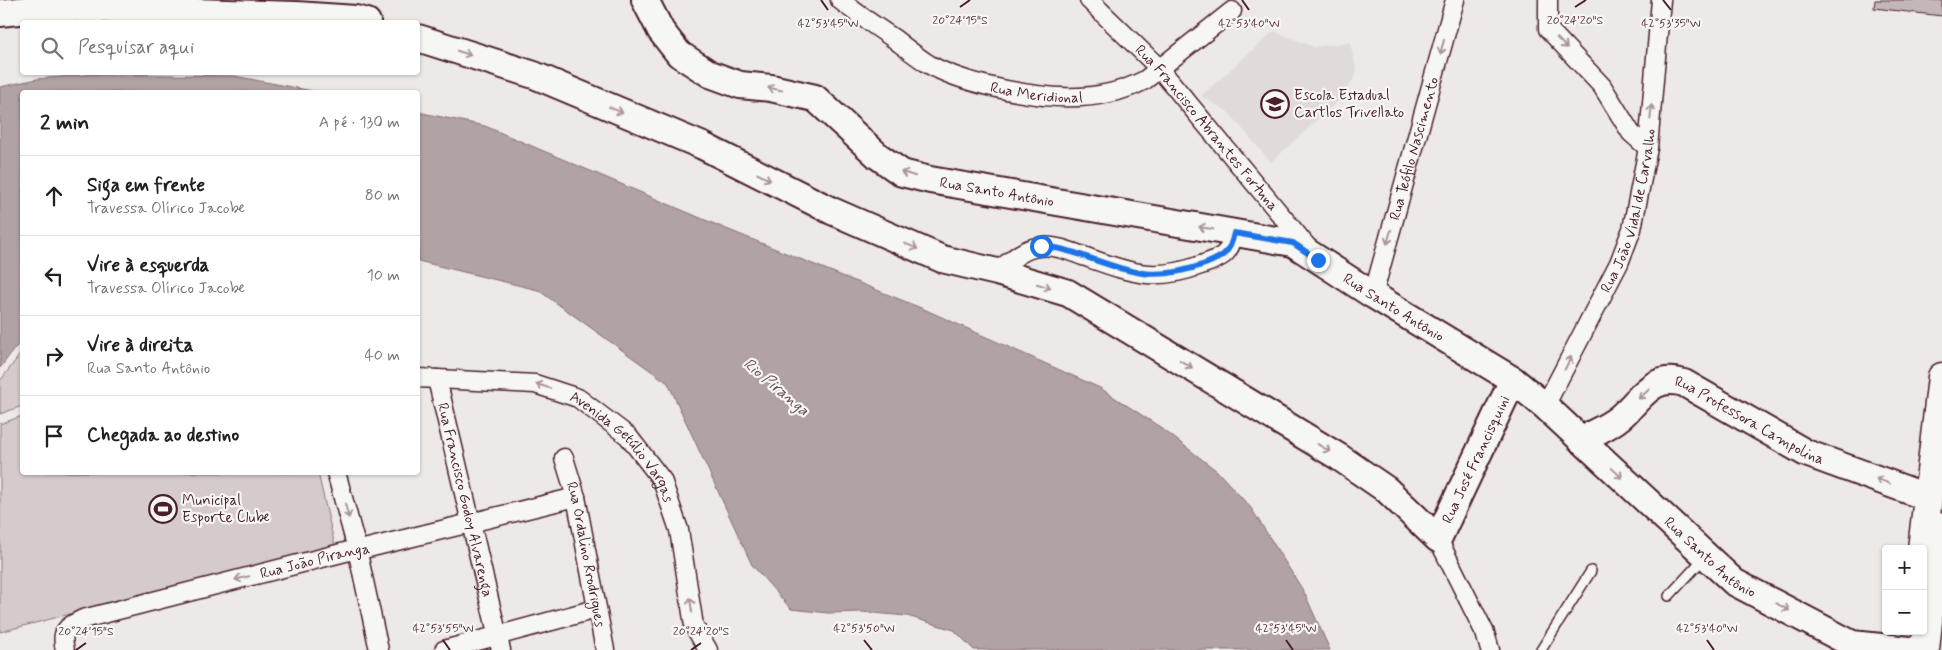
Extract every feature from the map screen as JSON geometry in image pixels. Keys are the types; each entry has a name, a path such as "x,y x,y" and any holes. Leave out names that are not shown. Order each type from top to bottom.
{"main road":[{"name":"Rua Santo Antônio","path":"645,0 661,31 679,54 710,74 740,85 771,88 815,98 878,156 902,173 930,180 1293,243 1373,295 1513,380 1545,406 1734,582 1852,644 1909,650"},
{"path":"0,13 45,8 296,15 360,20"},
{"path":"420,39 534,75 703,146 832,211 942,258 1068,293 1379,484 1438,539"},
{"path":"1925,650 1942,377"},
{"name":"Rua José Francisquini","path":"1438,539 1513,380"},
{"name":"Rua Professora Campolina","path":"1581,440 1618,419 1647,390 1667,380 1676,380 1806,453 1936,496"},
{"path":"1923,545 1936,496"},
{"path":"1909,650 1911,635"}],"street":[{"name":"Rua Meridional","path":"840,0 931,66 969,81 1014,92 1072,97 1102,95 1130,88 1145,80 1232,11"},
{"name":"Rua Francisco Abrantes Fortuna","path":"1089,0 1159,68 1318,260"},
{"name":"Rua Teófilo Nascimento","path":"1373,295 1455,0"},
{"path":"1548,0 1548,28 1596,80 1631,133 1648,148"},
{"name":"Rua João Vidal de Carvalho","path":"1545,406 1619,263 1632,229 1648,148 1661,0"},
{"path":"997,272 1026,251 1041,246 1062,248 1130,272 1145,275 1171,274 1194,268 1222,256 1232,244 1234,233"},
{"name":"Avenida Getúlio Vargas","path":"420,378 535,384 578,398 628,436 662,480 678,530 694,626 708,650"},
{"name":"Rua Francisco Godoy Alvarenga","path":"437,379 499,643"},
{"name":"Rua Ordalino Rrodrigues","path":"564,458 576,497 605,650"},
{"path":"337,475 357,549 379,650"},
{"name":"Rua João Piranga","path":"64,644 67,627 83,619 357,549 364,549 576,497"},
{"path":"1438,539 1485,632 1490,650"},
{"path":"444,650 499,643 596,609"}],"lane":[{"path":"1669,596 1706,556"},
{"path":"1541,650 1591,571"}],"shaded area":[{"name":"Escola Estadual Cartlos Trivellato","path":"1274,31 1314,47 1350,42 1357,73 1343,96 1271,162 1227,111 1201,96"},
{"path":"20,355 20,407 0,414 0,381"},
{"name":"Municipal Esporte Clube","path":"20,417 20,475 318,475 335,546 0,632 0,424"}],"water":[{"path":"84,75 234,76 308,90 20,90 20,343 0,368 0,87 37,79"},
{"name":"Rio Piranga","path":"420,112 485,126 724,228 926,310 1100,388 1160,427 1217,471 1251,508 1304,592 1330,650 974,650 954,630 907,616 862,612 828,613 791,609 752,565 668,383 538,290 420,261"}],"building":[{"path":"1875,0 1942,0 1942,16 1874,8"}],"place":[{"name":"Escola Estadual Cartlos Trivellato","path":"1275,104"},
{"name":"Municipal Esporte Clube","path":"163,509"}],"route":[{"path":"1041,246 1062,248 1130,272 1145,275 1182,272 1208,263 1228,251 1232,244 1234,233 1293,243 1318,260"}]}
